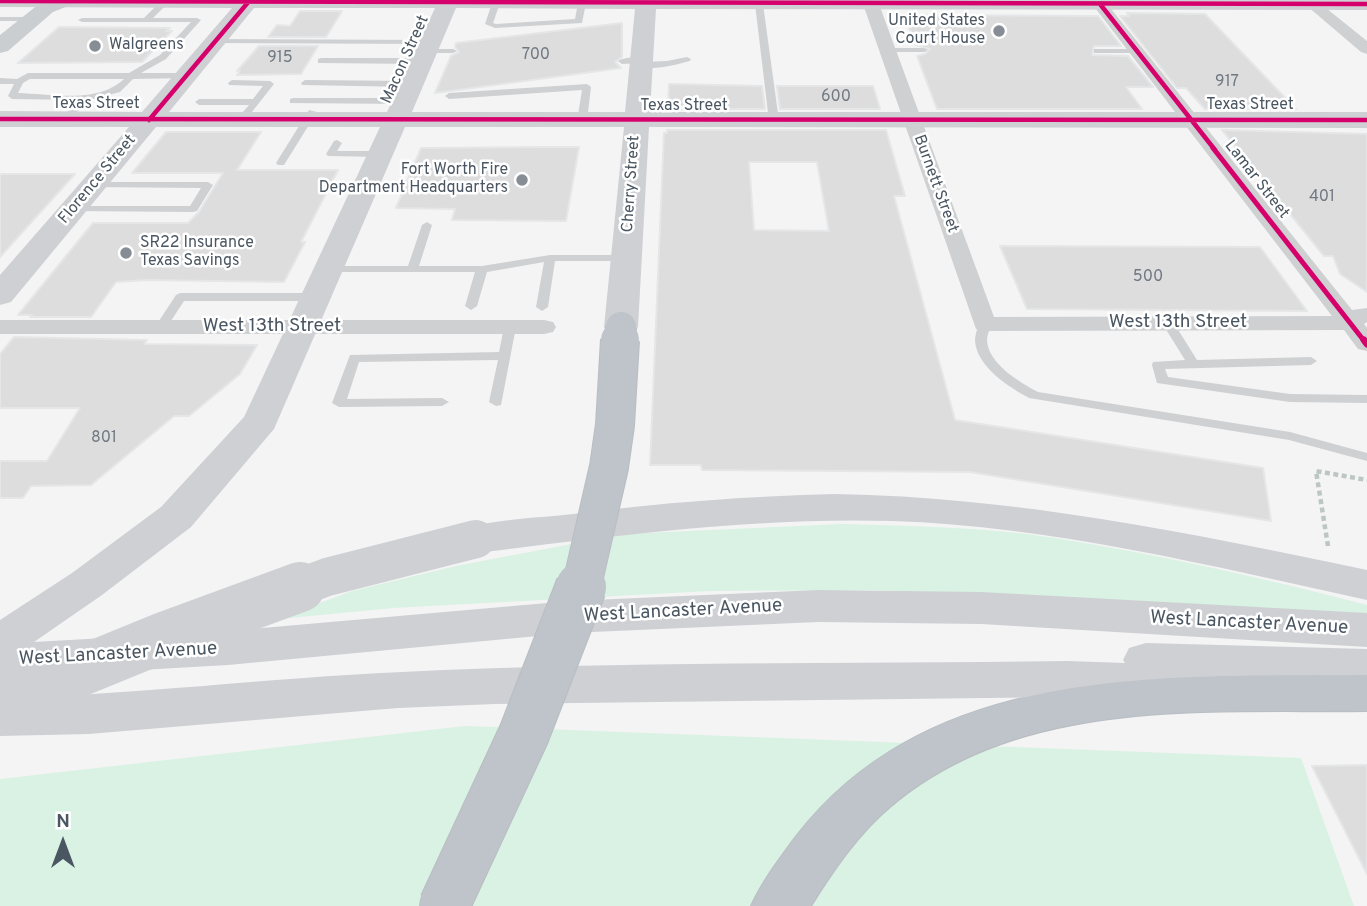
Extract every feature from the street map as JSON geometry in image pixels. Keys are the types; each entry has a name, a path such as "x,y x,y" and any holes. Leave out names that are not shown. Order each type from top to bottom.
{"highway":[{"path":"444,906 524,734 581,589 609,467 615,425 621,327"},
{"path":"779,906 839,823 874,789 921,758 967,735 1020,716 1084,704 1151,698 1367,692"}],"main road":[{"path":"0,46 49,5"}],"street":[{"path":"0,1 49,5 249,1 496,3 580,17 645,2 1367,4"},
{"name":"Florence Street","path":"0,295 249,1"},
{"name":"Macon Street","path":"0,642 87,584 176,517 261,421 380,155 420,73 448,2"},
{"name":"Cherry Street","path":"621,327 636,121 634,62 645,2"},
{"name":"Lamar Street","path":"1098,2 1192,121 1358,319 1367,344"},
{"path":"1310,2 1367,49"},
{"name":"Burnett Street","path":"871,4 985,324"},
{"name":"Texas Street","path":"0,119 149,120 306,108 420,73 446,105 582,121 1367,120"},
{"name":"West 13th Street","path":"0,327 161,327 315,298 510,327 543,317"},
{"name":"West 13th Street","path":"985,324 1358,319"},
{"path":"0,704 164,637 327,577 476,539 658,517 802,508 954,512 1078,529 1367,585"},
{"name":"West Lancaster Avenue","path":"0,661 228,649 570,617 818,606 981,608 1367,630"},
{"path":"495,686 774,659 982,655 1367,667"},
{"path":"0,717 89,715 398,690 495,686 1067,679 1367,692"}],"lane":[{"path":"146,20 164,3"},
{"path":"759,4 774,121"},
{"path":"0,19 49,5"},
{"path":"82,20 197,20 163,57 131,76 117,90 90,97 12,96 19,82 28,76 131,76 186,76"},
{"path":"175,32 186,20"},
{"path":"163,57 157,52 167,40"},
{"path":"215,41 420,73"},
{"path":"888,50 924,50"},
{"path":"1097,51 1136,51"},
{"path":"634,62 667,64 687,58"},
{"path":"321,61 420,73"},
{"path":"305,83 420,73"},
{"path":"0,81 19,82"},
{"path":"199,102 247,111 270,84 232,83"},
{"path":"446,105 587,87 582,121"},
{"path":"64,120 90,97"},
{"path":"281,163 306,108"},
{"path":"337,143 331,154 380,155"},
{"path":"73,209 193,209 208,185 93,186"},
{"path":"412,269 427,225"},
{"path":"543,317 550,258"},
{"path":"161,327 180,297 315,298 412,269 482,269 550,258 626,258"},
{"path":"471,306 482,269"},
{"path":"1168,323 1193,364"},
{"path":"985,324 981,340 993,365 1019,387 1034,395 1290,436 1367,457"},
{"path":"496,402 510,327"},
{"path":"442,402 339,403 354,358 505,356"},
{"path":"1311,361 1158,365 1162,380 1290,398 1367,399"}],"path":[{"path":"1330,557 1315,471 1367,480"}],"green space":[{"path":"842,524 976,529 1029,534 1094,545 1212,568 1367,605 1367,616 873,590 709,591 393,608 259,621 352,591 456,566 624,534"},
{"path":"465,726 1301,758 1354,906 0,906 0,779"}],"building":[{"path":"300,11 342,11 326,37 268,37 277,25 290,26"},
{"path":"1127,13 1205,14 1296,109 1205,109 1186,88 1177,88 1120,16 1129,16"},
{"path":"904,15 1098,16 1121,46 1094,46 1092,55 1128,56 1153,87 1126,87 1142,109 937,109 917,56 930,49 916,45"},
{"path":"622,23 622,57 615,62 621,68 435,93 451,56 459,52 455,47 456,43"},
{"name":"Walgreens","path":"59,27 170,28 166,31 172,31 142,62 18,63"},
{"path":"259,46 318,46 301,74 237,75 240,71 237,71"},
{"path":"669,84 762,86 765,109 668,109"},
{"path":"777,86 873,86 880,109 780,109"},
{"path":"667,130 886,130 905,196 894,196 955,420 1263,468 1271,521 970,472 702,470 701,465 650,465 664,133 667,133","holes":["749,162 817,162 829,231 754,230"]},
{"path":"1222,130 1367,134 1367,292 1340,274 1333,256 1324,256"},
{"path":"166,132 261,132 237,170 338,170 284,282 116,282 91,317 18,315 93,223 188,223 199,212 223,173 132,173"},
{"name":"Fort Worth Fire Department Headquarters","path":"579,147 566,221 452,220 455,209 396,208 421,148"},
{"path":"0,174 75,174 0,257"},
{"path":"1000,246 1260,247 1307,311 1027,309"},
{"path":"14,337 147,340 144,344 257,345 240,374 189,416 174,416 91,485 31,486 23,498 0,498 0,461 47,461 80,408 0,408 0,354"},
{"path":"1367,765 1367,874 1312,766"}],"cycle path":[{"path":"149,120 250,0"},
{"path":"0,1 1367,4"},
{"path":"1100,4 1367,344"},
{"path":"0,119 1367,120"}],"place":[{"name":"United States Court House","path":"999,31"},
{"name":"Walgreens","path":"95,46"},
{"name":"Fort Worth Fire Department Headquarters","path":"522,180"},
{"name":"SR22 Insurance Texas Savings","path":"126,253"}]}
